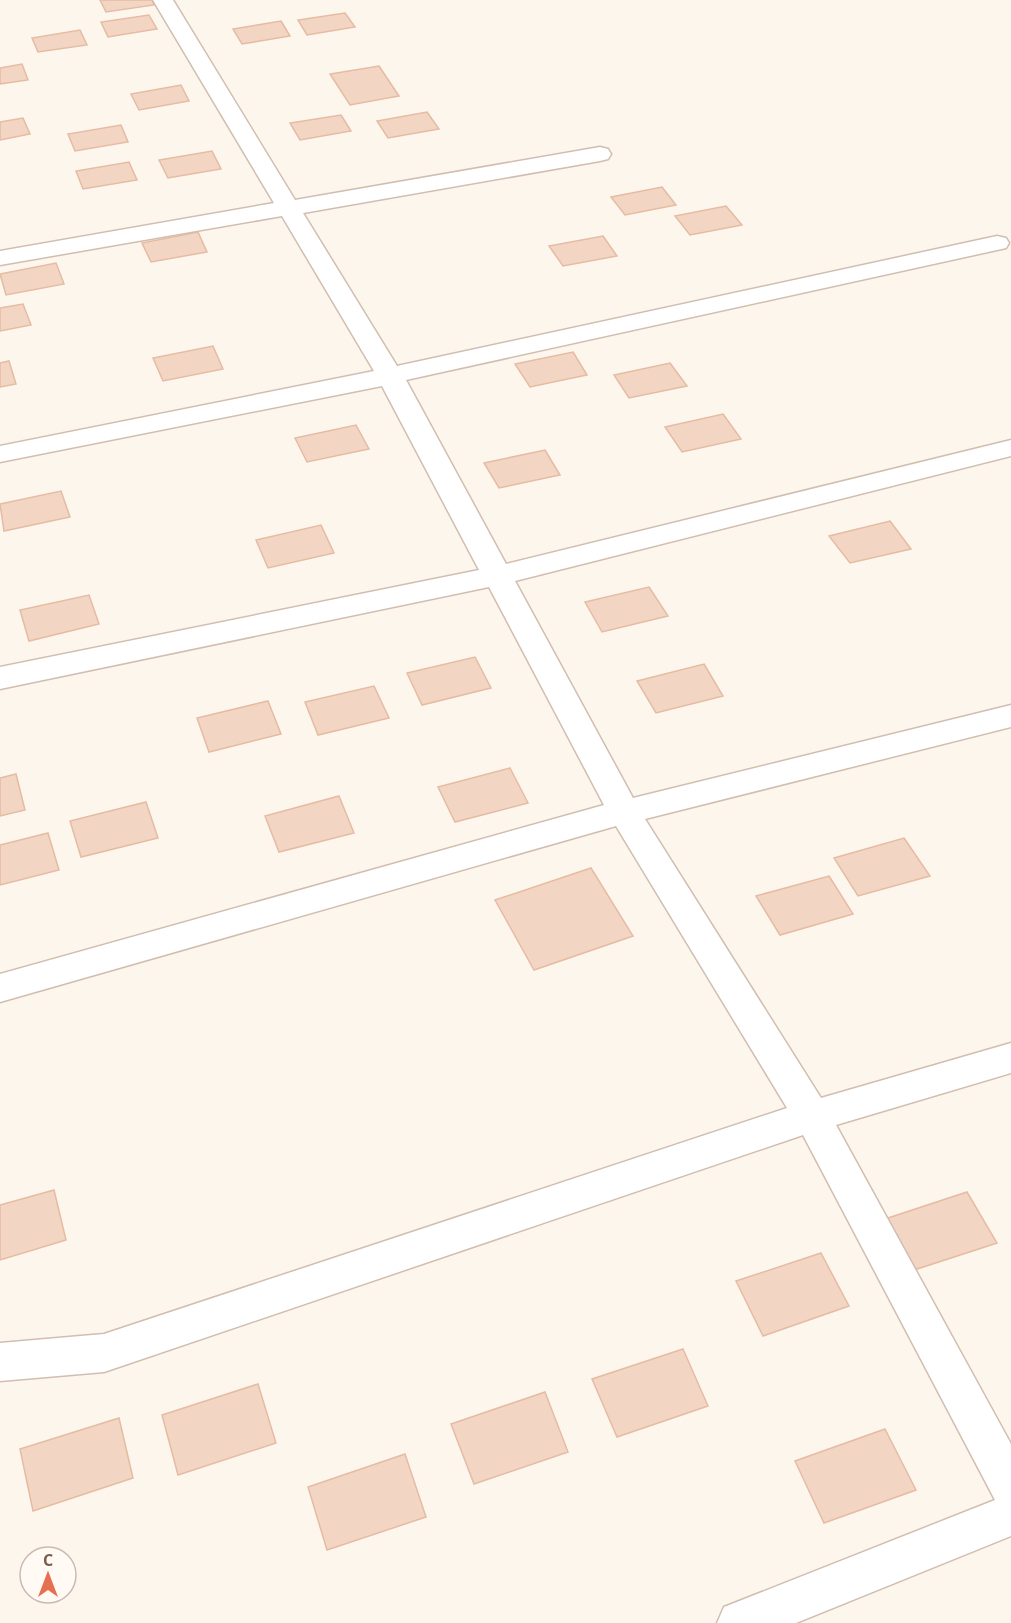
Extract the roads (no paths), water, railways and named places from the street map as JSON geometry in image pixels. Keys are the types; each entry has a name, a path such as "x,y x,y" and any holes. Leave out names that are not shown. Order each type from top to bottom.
{"street":[{"path":"163,0 390,376 624,812 812,1116 1011,1487"},
{"path":"0,258 600,154"},
{"path":"0,454 390,376 997,243"},
{"path":"0,678 497,576 1011,448"},
{"path":"0,988 624,812 1011,716"},
{"path":"0,1362 104,1353 812,1116 1011,1058"},
{"path":"740,1623 1011,1515"}]}
